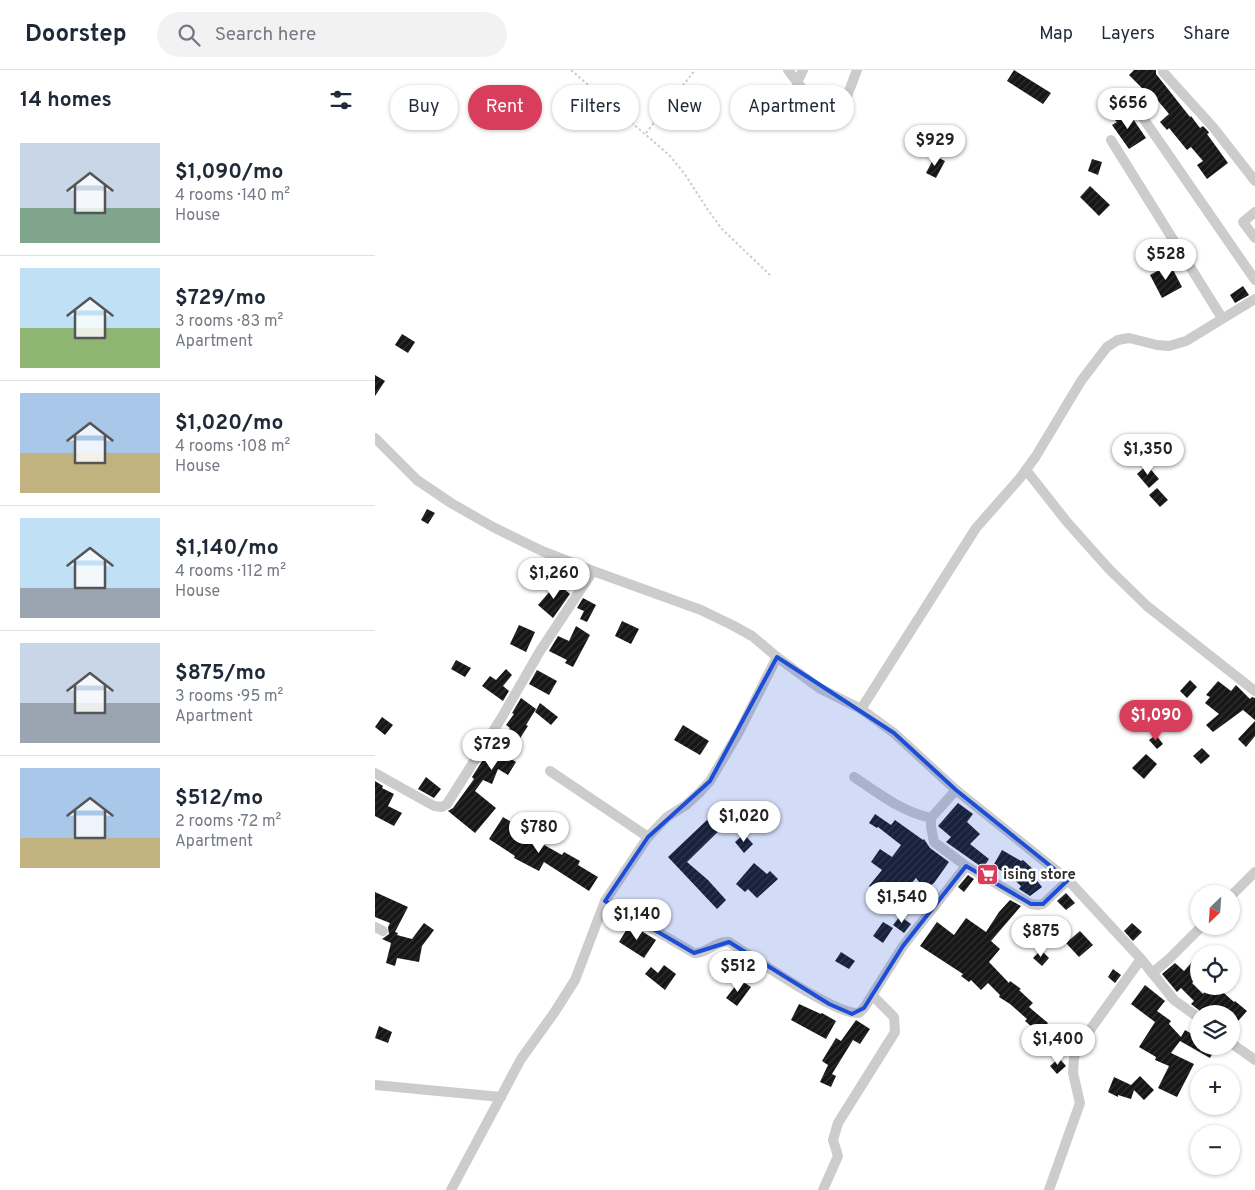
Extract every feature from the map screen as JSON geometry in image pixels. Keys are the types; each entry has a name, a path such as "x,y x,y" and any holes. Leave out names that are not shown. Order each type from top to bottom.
{"street":[{"path":"787,70 828,123 833,124 838,120 857,70"},
{"path":"797,84 803,70"},
{"path":"1163,72 1208,122 1255,181"},
{"path":"1141,115 1255,280"},
{"path":"1111,140 1222,318"},
{"path":"1255,212 1243,222 1255,238"},
{"path":"861,710 976,528 1026,470 1081,381 1107,347 1118,340 1129,338 1169,346 1187,341 1255,299"},
{"path":"375,438 417,480 451,503 542,551 701,610 752,636 819,688 861,710 894,733 956,790 1068,880 1141,959 1174,1000 1190,1012"},
{"path":"1026,470 1067,522 1109,570 1147,606 1255,691"},
{"path":"375,775 434,806 442,807 447,804 503,718 541,651 593,571"},
{"path":"451,1190 521,1059 575,980 605,901 649,837 667,817 686,805 710,781 739,732 777,657"},
{"path":"550,771 649,837"},
{"path":"854,777 896,805 914,814 931,818"},
{"path":"956,790 931,818 934,842 966,866 1031,904 1043,904 1060,890 1068,880"},
{"path":"605,901 694,953 704,952 723,941 729,942 822,1000 853,1014 859,1013 873,996 912,933 966,866"},
{"path":"1240,887 1255,872"},
{"path":"1152,973 1168,960 1192,935"},
{"path":"1049,1190 1080,1103 1073,1073 1077,1048 1141,959"},
{"path":"823,1190 838,1156 833,1140 837,1123 895,1032 894,1017 873,996"},
{"path":"1240,1049 1255,1060"},
{"path":"375,1085 501,1097"}],"path":[{"path":"571,70 646,133 669,155 684,173 707,210 722,229 770,275"},
{"path":"646,133 695,70"}],"highlighted area":[{"path":"777,657 894,733 956,790 1068,880 1060,890 1043,904 1031,904 966,866 903,946 864,1008 852,1014 829,1004 729,942 694,953 605,901 648,837 710,781"}],"building":[{"path":"1014,70 1051,93 1043,104 1007,81"},
{"path":"1134,70 1156,70 1156,74 1190,117 1200,128 1203,126 1208,131 1209,133 1207,134 1228,163 1207,179 1197,165 1203,161 1191,147 1187,150 1169,128 1167,130 1160,122 1169,114 1154,96 1148,101 1141,93 1144,90 1129,75"},
{"path":"1116,111 1123,118 1129,113 1146,138 1129,149 1112,125 1117,122 1111,116"},
{"path":"935,156 945,161 936,178 926,173"},
{"path":"1092,159 1102,162 1098,175 1088,171"},
{"path":"1090,186 1110,205 1099,216 1080,197"},
{"path":"1170,264 1182,287 1162,298 1150,275"},
{"path":"1243,286 1249,295 1235,303 1230,295"},
{"path":"402,334 415,342 408,353 395,345"},
{"path":"375,375 385,381 375,396"},
{"path":"1147,465 1159,479 1149,488 1137,474"},
{"path":"1157,488 1168,500 1160,507 1149,495"},
{"path":"427,509 435,513 428,524 421,520"},
{"path":"557,583 570,594 553,618 538,605"},
{"path":"583,598 596,605 587,622 580,619 584,611 577,608"},
{"path":"622,621 639,629 631,644 615,636"},
{"path":"519,625 535,632 526,652 510,644"},
{"path":"576,626 590,635 573,667 565,663 567,660 549,651 558,636 569,641"},
{"path":"456,660 471,668 465,677 451,669"},
{"path":"506,669 512,675 503,686 509,691 503,701 482,686 490,676 496,680"},
{"path":"537,670 557,681 549,695 529,684"},
{"path":"1190,680 1197,687 1187,698 1180,691"},
{"path":"1218,681 1231,691 1236,685 1250,699 1252,697 1255,698 1255,720 1243,710 1213,732 1206,725 1219,714 1205,703 1210,697 1206,695"},
{"path":"521,698 536,709 526,725 528,726 508,757 516,762 508,775 498,769 492,784 483,780 475,791 496,808 475,833 448,811 453,808 474,779 472,777 493,744 497,746 510,728 506,725 514,714 512,713"},
{"path":"540,703 558,717 551,725 535,712"},
{"path":"382,717 393,725 385,735 375,727"},
{"path":"1255,721 1255,736 1246,747 1238,739"},
{"path":"683,725 709,741 700,755 674,740"},
{"path":"1156,735 1163,744 1157,749 1149,740"},
{"path":"1202,748 1210,756 1201,764 1193,756"},
{"path":"1146,754 1157,764 1144,779 1132,768"},
{"path":"426,777 441,789 434,798 418,789"},
{"path":"375,781 383,786 382,788 394,794 388,806 402,813 394,826 375,816"},
{"path":"958,803 973,814 967,822 980,834 970,844 989,859 983,868 946,842 951,837 938,826"},
{"path":"721,810 730,820 687,862 708,880 726,900 717,909 668,857 707,820 709,822"},
{"path":"875,814 891,825 895,820 924,839 930,848 949,862 934,883 925,890 916,878 903,893 915,905 906,915 882,894 880,896 869,886 882,870 871,862 880,849 892,857 901,845 878,827 869,823"},
{"path":"503,817 525,830 523,833 562,855 564,852 580,861 578,865 598,877 589,891 544,862 539,871 514,858 515,856 489,839"},
{"path":"744,834 753,844 744,853 735,842"},
{"path":"1002,850 1021,861 1023,860 1034,870 1031,873 1042,887 1030,896 1019,889 1021,886 1009,875 993,866"},
{"path":"754,863 767,874 770,871 778,879 757,898 748,889 745,892 736,884"},
{"path":"968,875 974,879 964,892 958,887"},
{"path":"375,892 408,907 395,932 398,933 397,935 412,939 424,923 434,930 422,946 419,962 397,958 395,966 386,963 391,943 382,939 389,934 388,927 390,923 375,917"},
{"path":"1066,893 1075,903 1066,910 1057,901"},
{"path":"1010,900 1021,906 991,941 1000,949 989,962 1009,983 1010,981 1021,989 1019,990 1033,1003 1029,1007 1048,1023 1039,1033 1025,1021 1027,1019 999,997 1000,995 988,983 981,990 971,980 969,982 961,976 963,974 920,946 937,922 954,935 966,918 986,932 999,912"},
{"path":"900,916 911,924 904,933 893,925"},
{"path":"883,922 893,928 883,943 873,936"},
{"path":"1132,923 1142,932 1133,941 1124,931"},
{"path":"630,924 656,940 644,958 619,942"},
{"path":"1080,931 1093,945 1079,957 1066,943"},
{"path":"1041,950 1049,958 1042,966 1033,958"},
{"path":"841,952 855,961 849,969 835,961"},
{"path":"1175,963 1184,971 1190,964 1190,995 1226,995 1240,1005 1192,1005 1191,1004 1194,1001 1181,988 1177,992 1162,974"},
{"path":"664,965 676,974 665,990 645,974 651,967 658,973"},
{"path":"1113,969 1121,975 1115,983 1108,977"},
{"path":"740,980 751,987 737,1006 726,998"},
{"path":"1145,985 1165,1001 1157,1011 1171,1021 1169,1024 1181,1037 1185,1030 1190,1033 1190,1047 1180,1041 1171,1053 1194,1064 1190,1065 1190,1072 1177,1097 1158,1088 1169,1066 1155,1060 1156,1057 1139,1047 1155,1022 1131,1004"},
{"path":"799,1004 836,1021 826,1039 791,1020"},
{"path":"1240,1005 1247,1011 1240,1019"},
{"path":"856,1020 870,1029 860,1044 853,1040 832,1074 836,1076 831,1087 820,1082 828,1065 822,1061 836,1038 841,1041"},
{"path":"379,1026 392,1032 388,1043 375,1038"},
{"path":"1059,1058 1066,1066 1057,1074 1050,1066"},
{"path":"1140,1076 1154,1090 1144,1100 1134,1090 1131,1099 1118,1095 1118,1097 1108,1092 1114,1077 1131,1085"}],"place":[{"name":"ising store","path":"987,874"}]}
